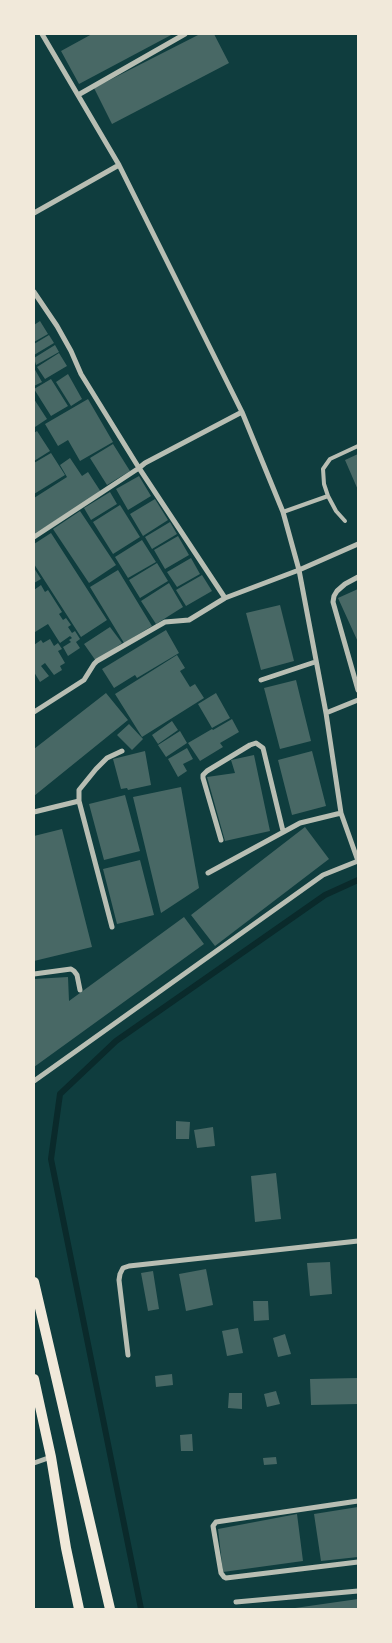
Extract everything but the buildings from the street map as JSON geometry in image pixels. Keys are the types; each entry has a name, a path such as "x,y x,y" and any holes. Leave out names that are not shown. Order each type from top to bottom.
{"main road":[{"path":"34,1282 110,1609"},
{"path":"34,1379 52,1457 66,1548 79,1609"}],"street":[{"path":"34,1081 323,875 358,861 341,812 326,713 299,570 283,512 242,412 119,165 42,34"},
{"path":"78,95 185,34"},
{"path":"34,214 119,165"},
{"path":"34,292 58,326 81,374 139,468 225,598"},
{"path":"34,537 145,463 242,412"},
{"path":"34,712 84,680 97,661 165,622 189,620 225,598 299,570 358,544"},
{"path":"358,577 337,591 334,596 334,602 358,690"},
{"path":"261,680 315,662"},
{"path":"326,713 358,700"},
{"path":"221,840 203,775 256,743 263,748 284,832"},
{"path":"112,927 79,801 80,790 96,769 107,758 122,751"},
{"path":"34,812 79,801"},
{"path":"208,873 300,823 341,812"},
{"path":"34,974 70,969 76,974 80,990"},
{"path":"128,1355 119,1280 123,1268 358,1242"},
{"path":"34,1463 52,1457"},
{"path":"358,1501 216,1522 213,1526 221,1573 224,1577 358,1562"},
{"path":"236,1602 358,1590"}],"lane":[{"path":"345,521 336,511 328,496 324,484 323,469 330,459 358,446"},
{"path":"283,512 328,496"}],"waterway":[{"path":"141,1609 51,1159 60,1094 116,1041 325,895 358,880"}]}
